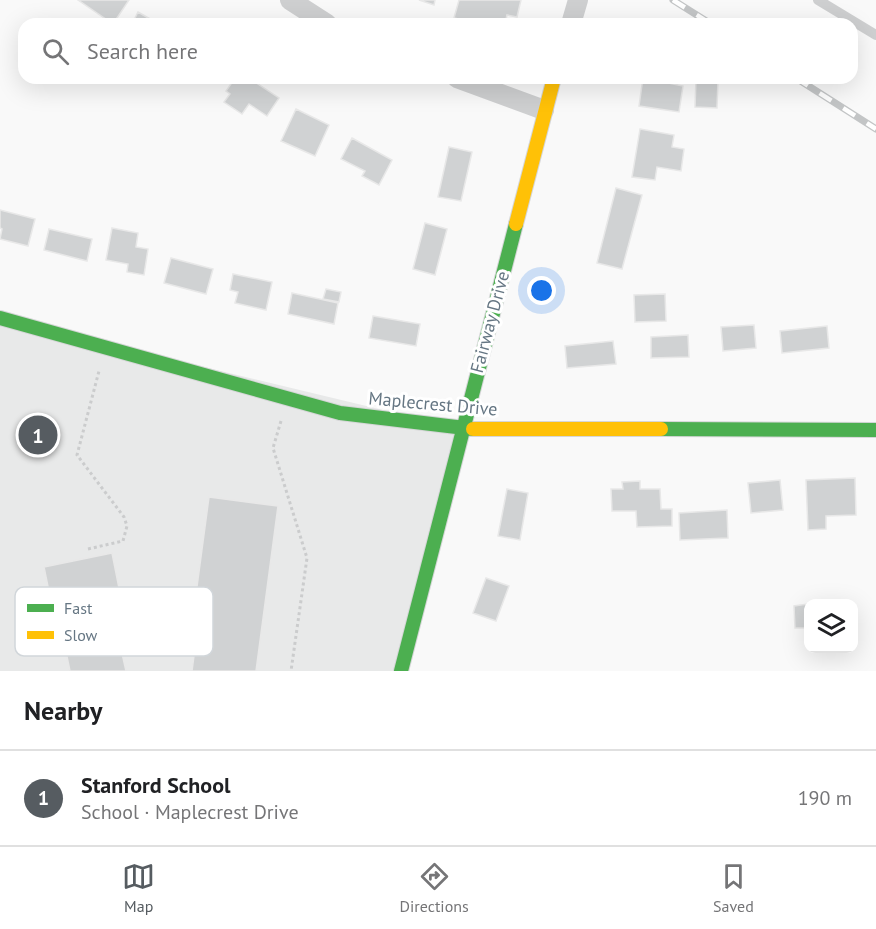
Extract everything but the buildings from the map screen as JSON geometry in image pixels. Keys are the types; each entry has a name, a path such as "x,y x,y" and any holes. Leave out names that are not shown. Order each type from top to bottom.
{"street":[{"path":"290,0 318,18"},
{"path":"573,18 578,0"},
{"path":"473,84 544,110"},
{"name":"Fairway Drive","path":"401,671 552,84"},
{"name":"Maplecrest Drive","path":"0,318 340,413 462,429 876,430"}],"lane":[{"path":"818,0 848,18"},
{"path":"858,24 876,35"}],"path":[{"path":"88,549 123,541 127,526 124,517 77,455 99,371"},
{"path":"281,421 273,448 307,558 291,671"}],"shaded area":[{"path":"0,318 462,429 401,671 0,671"}],"railway":[{"path":"673,0 702,18"},
{"path":"805,84 876,129"}],"traffic: fast":[{"path":"401,671 516,224"},
{"path":"0,318 340,413 473,429"},
{"path":"661,429 876,430"}],"traffic: slow":[{"path":"516,224 552,84"},
{"path":"473,429 661,429"}],"place":[{"name":"Stanford School","path":"38,435"}]}
